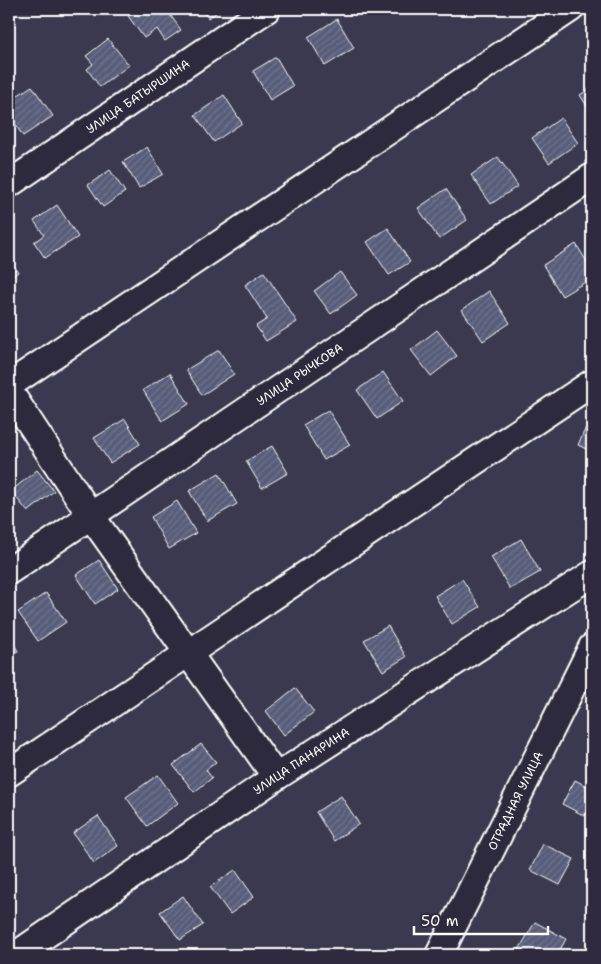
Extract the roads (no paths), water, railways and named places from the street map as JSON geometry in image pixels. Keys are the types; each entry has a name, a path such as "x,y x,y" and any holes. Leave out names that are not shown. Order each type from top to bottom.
{"street":[{"name":"УЛИЦА БАТЫРШИНА","path":"9,184 267,9"},
{"path":"9,385 570,9"},
{"name":"УЛИЦА РЫЧКОВА","path":"9,571 592,176"},
{"path":"9,772 592,383"},
{"path":"9,391 91,516 276,777"},
{"name":"УЛИЦА ПАНАРИНА","path":"16,955 276,777 592,574"},
{"name":"ОТРАДНАЯ УЛИЦА","path":"439,955 592,647"}]}
